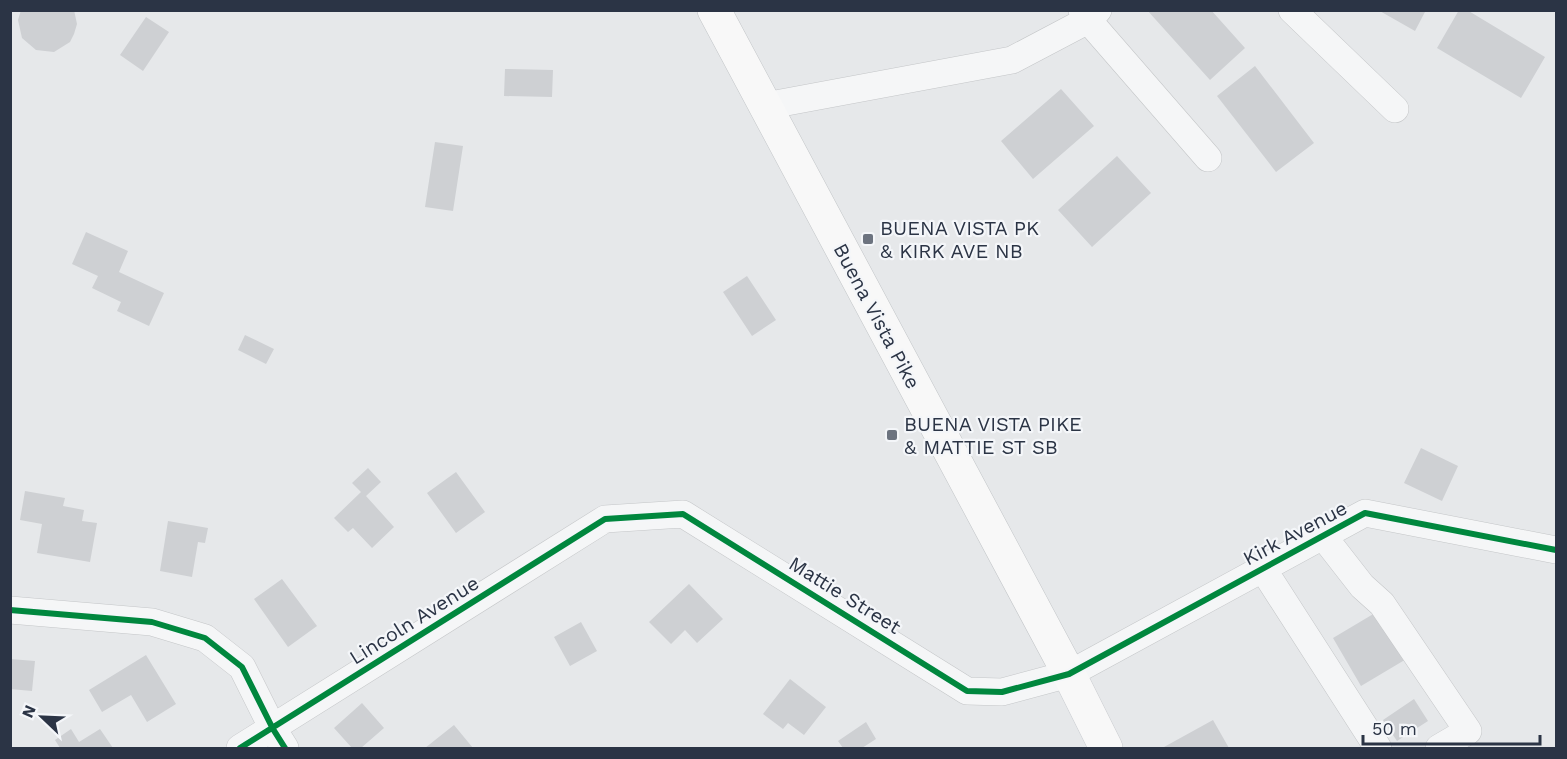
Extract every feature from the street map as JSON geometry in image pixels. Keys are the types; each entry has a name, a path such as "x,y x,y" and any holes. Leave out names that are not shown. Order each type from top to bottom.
{"main road":[{"name":"Buena Vista Pike","path":"714,10 1069,674 1106,748"}],"street":[{"path":"1292,10 1395,109"},
{"path":"765,106 1012,60 1090,14 1208,158"},
{"name":"Kirk Avenue","path":"1069,674 1365,513 1557,550"},
{"name":"Mattie Street","path":"605,519 683,514 967,691 1002,692 1069,674"},
{"name":"Lincoln Avenue","path":"240,748 279,739 605,519"},
{"path":"1323,536 1362,586 1382,604 1468,731 1438,748"},
{"path":"1263,568 1378,748"},
{"path":"10,610 152,622 206,638 242,667 279,739"}],"building":[{"path":"21,10 74,10 77,24 70,42 54,52 36,50 22,38 18,20"},
{"path":"1147,10 1211,10 1245,48 1210,80"},
{"path":"1378,10 1426,10 1415,31"},
{"path":"1459,10 1467,10 1545,57 1521,98 1437,48"},
{"path":"146,17 169,32 143,71 120,55"},
{"path":"1255,66 1314,143 1276,172 1217,96"},
{"path":"505,69 553,70 552,97 504,96"},
{"path":"1061,89 1094,126 1033,179 1001,141"},
{"path":"435,142 463,146 453,211 425,207"},
{"path":"1117,156 1151,193 1092,247 1058,210"},
{"path":"86,232 128,251 119,272 164,293 149,326 117,311 121,302 92,288 98,276 72,264"},
{"path":"747,276 776,320 752,336 723,292"},
{"path":"245,335 274,349 266,364 238,350"},
{"path":"1421,448 1458,466 1442,501 1404,483"},
{"path":"368,468 381,482 366,496 394,527 372,548 353,528 348,532 334,518 361,492 352,483"},
{"path":"456,472 485,512 456,533 427,493"},
{"path":"25,491 65,498 63,506 84,510 82,521 97,523 90,562 37,553 42,524 20,520"},
{"path":"168,521 208,528 205,543 198,542 192,577 160,571"},
{"path":"282,579 317,626 288,647 254,599"},
{"path":"689,584 723,619 697,643 685,630 671,644 649,622"},
{"path":"1380,610 1408,658 1361,686 1333,638"},
{"path":"581,622 597,651 570,666 554,637"},
{"path":"146,655 176,704 147,722 131,695 102,712 89,690"},
{"path":"10,659 35,661 32,691 10,689"},
{"path":"790,679 826,707 804,735 788,723 783,729 763,714"},
{"path":"1414,699 1428,721 1397,741 1383,720"},
{"path":"362,703 384,728 361,748 352,748 334,728"},
{"path":"1213,720 1229,748 1164,747"},
{"path":"866,722 876,739 862,748 843,748 838,741"},
{"path":"454,725 473,748 425,748"},
{"path":"71,729 79,742 100,729 113,748 60,748 55,740"}],"cycle path":[{"path":"240,748 605,519 683,514 967,691 1002,692 1069,674 1365,513 1556,550"},
{"path":"10,610 152,622 205,638 242,667 285,748"}],"place":[{"name":"BUENA VISTA PK & KIRK AVE NB","path":"868,239"},
{"name":"BUENA VISTA PIKE & MATTIE ST SB","path":"892,435"}]}
